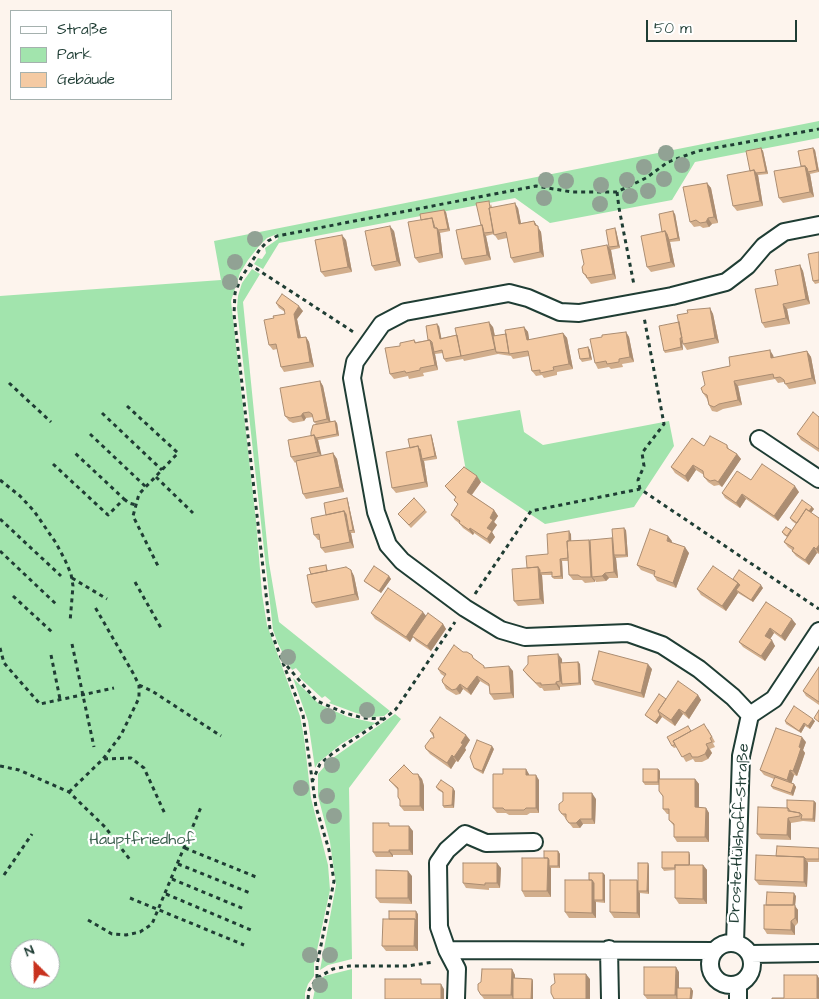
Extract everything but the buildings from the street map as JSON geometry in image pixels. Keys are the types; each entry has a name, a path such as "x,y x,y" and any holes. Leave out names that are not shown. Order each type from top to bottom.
{"street":[{"path":"819,225 784,232 764,246 748,266 726,282 672,296 580,313 560,312 528,298 509,293 405,312 382,324 355,362 352,378 376,512 388,545 402,561 466,608 501,630 525,637 628,633 662,646 699,669 733,697 750,715 774,699 819,631"},
{"path":"759,438 819,479"},
{"name":"Droste-Hülshoff-Straße","path":"735,943 741,756 750,715"},
{"path":"456,999 457,969 447,950 439,927 438,863 447,850 465,834 486,843 534,842"},
{"path":"447,950 714,950 725,943 735,943 742,946 750,954 752,962 751,969 738,992 715,979 711,972 709,964 714,950"},
{"path":"609,950 610,999"},
{"path":"750,954 819,953"}],"path":[{"path":"384,719 363,718 345,713 317,701 284,662 277,650 270,630 234,314 235,293 241,278 260,249 277,236 536,186 572,192 617,192 646,178 668,162 698,151 819,129"},
{"path":"617,192 634,283 646,324 664,424 642,453 644,466 638,480 640,488 819,609"},
{"path":"249,264 367,343"},
{"path":"9,383 51,422"},
{"path":"128,406 178,453 139,494 133,516 159,568"},
{"path":"102,413 162,470"},
{"path":"90,434 146,487"},
{"path":"75,453 124,499 136,505"},
{"path":"53,464 108,515 124,499"},
{"path":"156,477 193,513"},
{"path":"0,480 20,496 46,526 61,551 72,578 70,622"},
{"path":"312,782 320,764 396,709 531,511 640,488"},
{"path":"0,520 61,576"},
{"path":"0,551 56,605"},
{"path":"72,578 107,599"},
{"path":"136,582 161,628"},
{"path":"13,596 52,632"},
{"path":"69,792 103,759 121,735 139,698 139,685 134,673 94,607"},
{"path":"72,644 94,747"},
{"path":"0,648 4,663 40,704 114,688"},
{"path":"52,655 60,699"},
{"path":"284,662 303,716 316,807 329,850 334,881 317,965 317,978"},
{"path":"139,685 152,691 221,736"},
{"path":"103,759 131,758 144,768 165,814"},
{"path":"0,766 19,770 69,792 105,827 131,861"},
{"path":"88,920 112,934 126,935 140,932 152,924 201,807"},
{"path":"4,875 32,834"},
{"path":"185,848 256,877"},
{"path":"178,864 250,892"},
{"path":"172,878 244,909"},
{"path":"166,894 251,930"},
{"path":"130,898 244,945"},
{"path":"308,999 309,990 317,978 333,969 349,966 425,964 436,961 447,950"}],"green space":[{"name":"Hauptfriedhof","path":"819,121 819,138 695,162 672,200 550,223 515,198 279,243 263,269 254,264 258,258 262,259 266,253 265,248 278,239 277,234 267,238 259,246 240,273 231,301 256,521 262,594 267,625 300,716 311,798 328,865 330,890 314,964 314,976 308,984 305,999 0,999 0,296 221,280 214,241"},
{"path":"252,269 260,274 243,302 269,563 279,622 390,711 384,716 373,717 356,713 329,703 331,701 325,696 322,698 299,677 301,674 296,668 292,670 273,630 237,308 242,283"},
{"path":"520,410 524,432 543,445 669,421 674,446 634,507 545,524 466,471 457,421"},
{"path":"293,678 319,704 348,717 376,723 341,744 318,763 315,768 308,721"},
{"path":"395,714 401,719 349,788 352,959 328,965 320,970 336,885 330,842 318,796 318,774 330,760"},
{"path":"352,969 352,999 313,999 315,989 324,976"}]}
